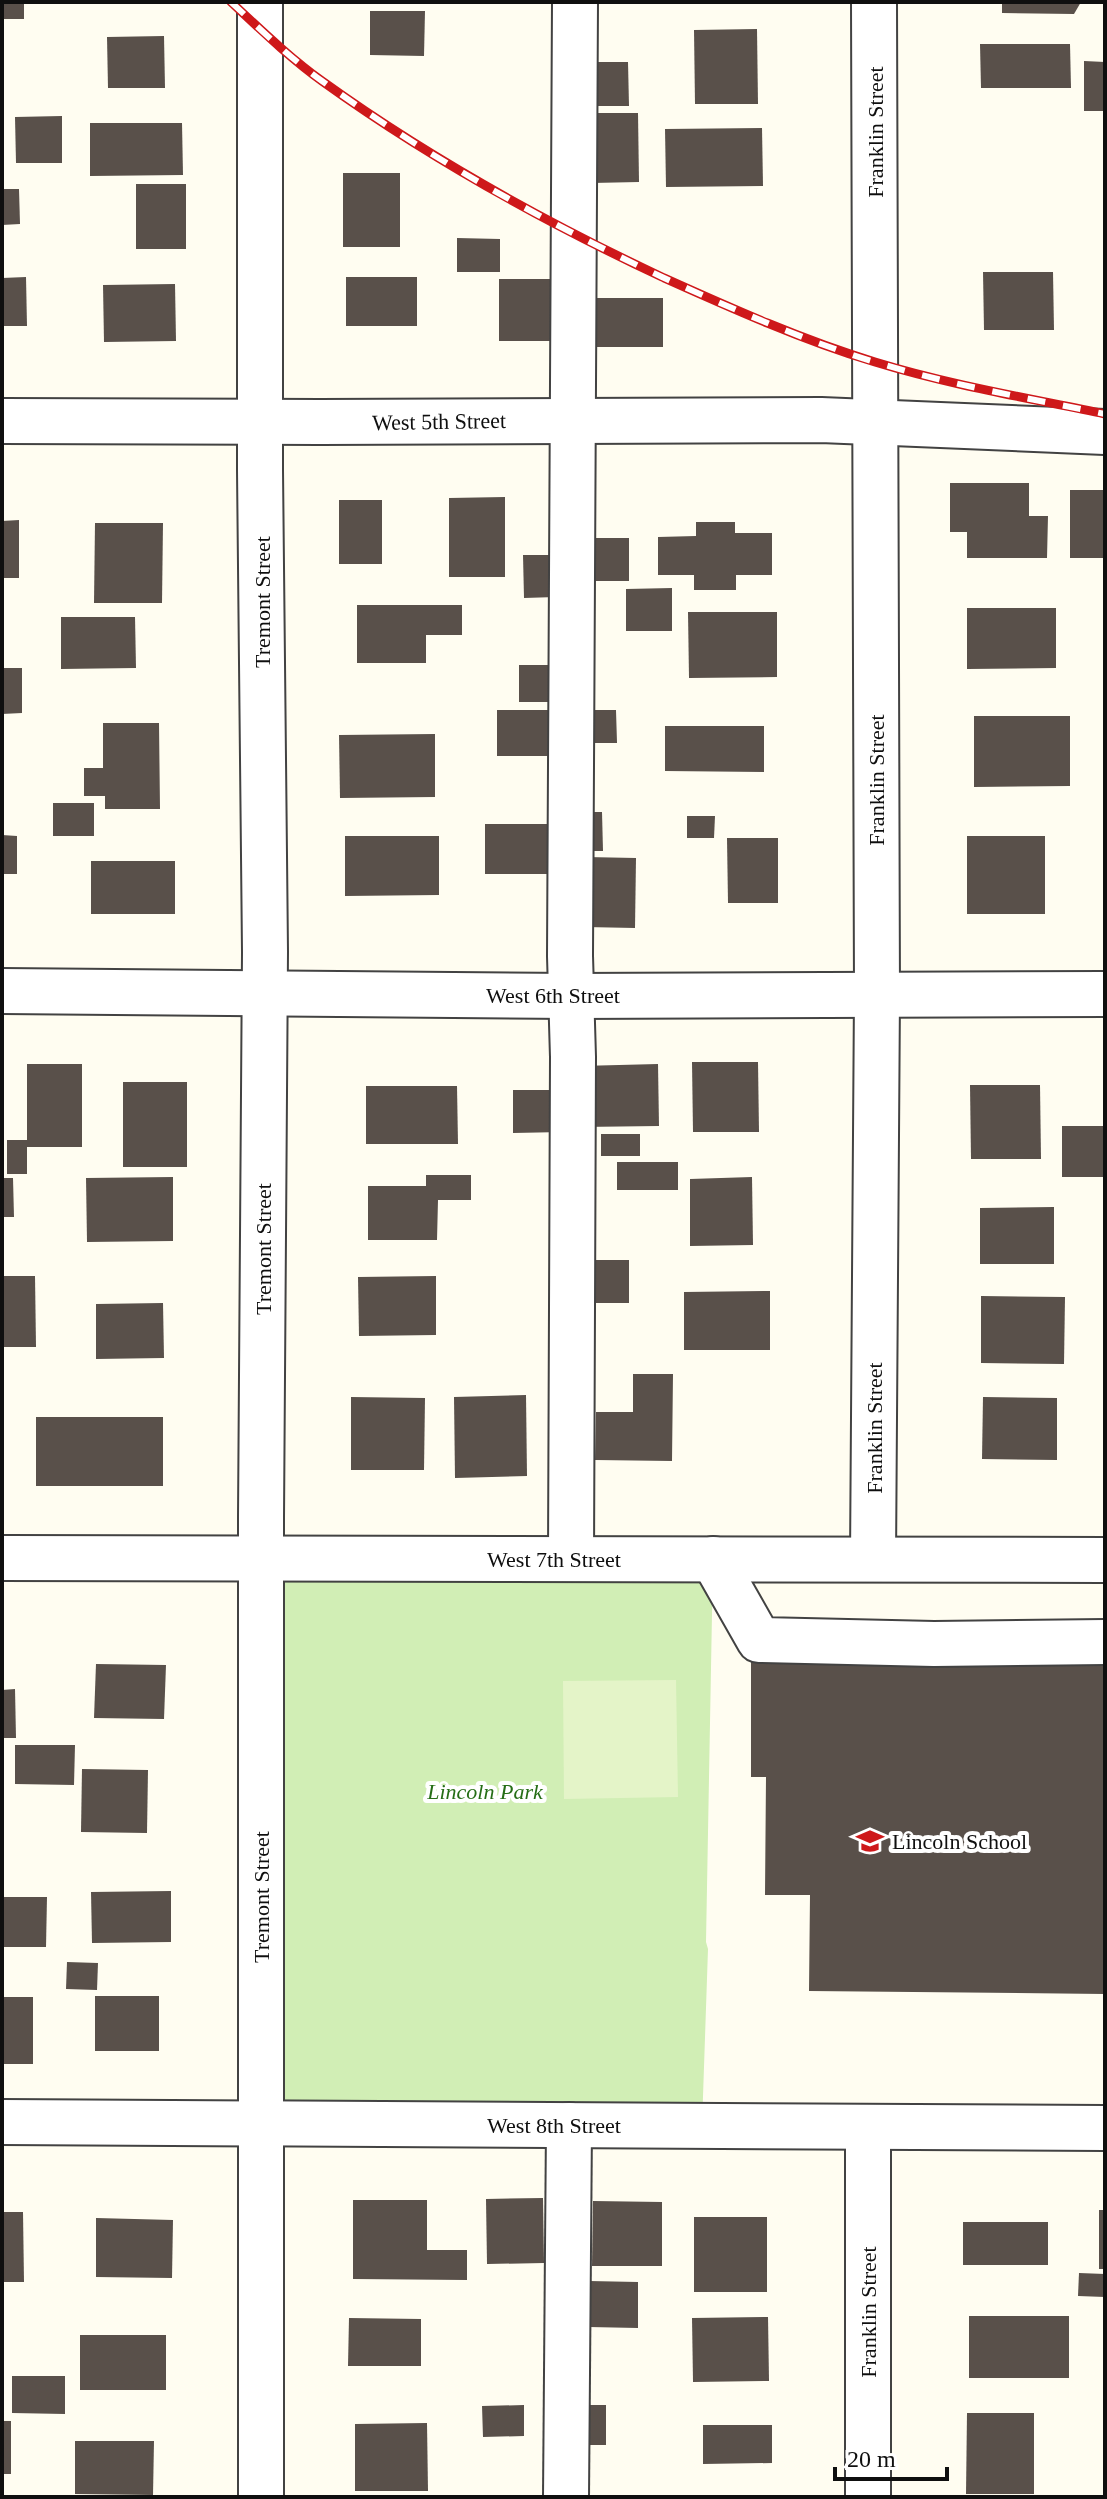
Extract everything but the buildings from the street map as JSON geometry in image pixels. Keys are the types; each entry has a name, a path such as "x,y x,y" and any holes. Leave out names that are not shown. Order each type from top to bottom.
{"street":[{"name":"Tremont Street","path":"260,2 265,992 261,1559 261,2497"},
{"path":"571,1559 575,2"},
{"name":"Franklin Street","path":"873,1559 877,994 874,2"},
{"name":"West 5th Street","path":"2,421 876,420 1105,414"},
{"name":"West 5th Street","path":"876,420 1105,432"},
{"name":"West 6th Street","path":"2,991 571,996 1105,994"},
{"name":"West 7th Street","path":"2,1558 1105,1560"},
{"path":"713,1559 759,1640 934,1644 1105,1642"},
{"name":"West 8th Street","path":"2,2122 1105,2128"},
{"path":"566,2497 569,2125"},
{"name":"Franklin Street","path":"868,2127 868,2497"}],"green space":[{"name":"Lincoln Park","path":"261,1559 713,1559 708,1949 702,2126 261,2123"},
{"path":"676,1680 678,1797 564,1799 563,1681"}],"railway":[{"path":"231,2 310,72 404,136 530,211 662,277 794,334 875,362 960,384 1105,414"}],"place":[{"name":"Lincoln School","path":"870,1841"}]}
